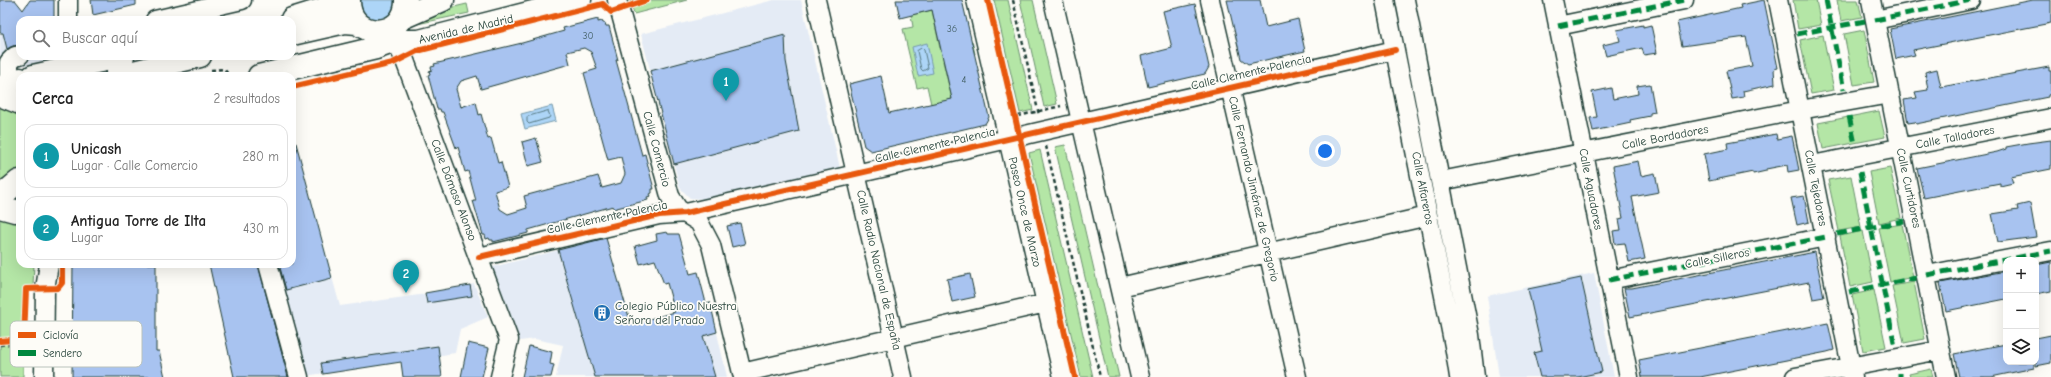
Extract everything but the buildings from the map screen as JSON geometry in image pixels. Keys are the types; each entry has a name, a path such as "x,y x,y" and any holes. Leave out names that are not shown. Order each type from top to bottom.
{"main road":[{"path":"296,18 337,6 348,0 350,12 357,23"},
{"name":"Avenida de Madrid","path":"276,72 376,48 398,22 443,0"},
{"name":"Avenida de Madrid","path":"398,22 419,41 580,0"},
{"path":"296,33 345,22 357,23 373,31 398,22"},
{"path":"43,72 68,62 86,60"},
{"path":"134,72 183,60"},
{"path":"7,86 16,98"},
{"path":"6,204 13,183"}],"street":[{"path":"68,0 68,16"},
{"path":"172,16 242,0"},
{"name":"Calle Comercio","path":"618,0 667,188 675,205 699,222 711,244 742,375"},
{"name":"Calle Radio Nacional de España","path":"816,0 903,377"},
{"name":"Paseo Once de Marzo","path":"976,0 1014,138 1046,303 1063,377"},
{"path":"1053,0 1140,377"},
{"name":"Calle Fernando Jiménez de Gregorio","path":"1210,0 1297,377"},
{"name":"Calle Alfareros","path":"1385,0 1456,351 1459,377"},
{"name":"Calle Alfareros","path":"1405,0 1470,335 1475,377"},
{"name":"Calle Aguadores","path":"1553,0 1629,377"},
{"path":"1558,26 1684,0"},
{"name":"Calle Tejedores","path":"1778,0 1852,372"},
{"name":"Calle Curtidores","path":"1871,0 1927,275 1946,377"},
{"path":"1875,20 1971,0"},
{"name":"Calle Dámaso Alonso","path":"398,22 404,58 509,340 500,377"},
{"name":"Calle Clemente Palencia","path":"479,257 659,215 686,213 1014,138 1042,138 1081,122 1395,50"},
{"path":"7,86 9,62 16,56"},
{"name":"Calle Bordadores","path":"1441,182 1800,110 1890,94"},
{"name":"Calle Talladores","path":"1812,165 2051,118"},
{"path":"1120,287 1428,216"},
{"name":"Calle Silleros","path":"1609,280 1826,237"},
{"path":"1927,275 2051,251"},
{"path":"42,268 45,289"},
{"path":"45,321 45,289 48,268"},
{"path":"269,268 299,377"},
{"path":"742,375 1046,303"},
{"path":"1795,377 1852,372 1941,350"},
{"path":"44,367 44,377"}],"path":[{"path":"1013,0 1038,111 1042,138 1046,143 1100,377"},
{"path":"1015,116 1076,102"},
{"path":"1013,109 1015,116 1014,138"},
{"path":"0,341 10,340"},
{"path":"0,345 10,344"}],"shaded area":[{"path":"774,0 801,0 840,168 704,199 690,198 680,188 641,34"},
{"path":"27,15 54,16 23,16"},
{"path":"16,22 16,60 51,60 0,70 0,33 9,33"},
{"path":"606,238 631,324 710,302 727,377 556,377 563,345 535,339 520,341 493,267"},
{"path":"296,265 332,277 340,306 441,292 474,284 488,317 460,329 455,353 305,376 275,268 296,268"},
{"path":"1594,273 1614,377 1499,377 1487,296"}],"green space":[{"path":"630,0 687,0 634,14"},
{"path":"994,0 1008,0 1033,110 1020,113"},
{"path":"1020,0 1033,0 1057,104 1044,107"},
{"path":"1793,0 1816,0 1821,25 1798,29"},
{"path":"1837,0 1858,0 1862,17 1841,21"},
{"path":"467,4 469,13 417,24 417,22 441,10"},
{"path":"932,10 940,48 972,41 975,54 943,61 952,99 931,104 927,86 917,88 903,29 913,27 911,15"},
{"path":"1864,30 1874,82 1854,85 1844,34"},
{"path":"1823,35 1834,90 1811,94 1800,40"},
{"path":"0,104 16,112 16,172 12,175 0,180"},
{"path":"1879,111 1885,137 1823,149 1818,123"},
{"path":"1065,145 1119,377 1108,377 1055,147"},
{"path":"1040,150 1093,377 1081,377 1029,153"},
{"path":"1890,168 1901,218 1879,223 1869,172"},
{"path":"1851,176 1861,227 1839,231 1828,180"},
{"path":"0,215 16,223 16,268 34,268 33,285 23,289 23,321 10,321 10,367 23,367 23,377 0,377"},
{"path":"1902,224 1913,277 1890,282 1879,228"},
{"path":"1863,231 1873,282 1850,287 1840,236"},
{"path":"1914,282 1925,339 1904,343 1892,286"},
{"path":"1874,290 1886,347 1863,351 1852,295"},
{"path":"1931,369 1933,377 1910,377 1909,374"}],"water":[{"path":"358,0 397,0 393,14 380,22 362,15"},
{"path":"927,43 933,73 918,76 912,47"},
{"path":"552,106 556,121 525,129 521,114"}],"marked path":[{"path":"1558,26 1684,0"},
{"path":"1826,0 1844,90"},
{"path":"1875,20 1971,0"},
{"path":"1797,34 1865,21"},
{"path":"1849,116 1855,144"},
{"path":"1860,172 1895,347"},
{"path":"1837,234 1904,221"},
{"path":"1609,280 1826,237"},
{"path":"1927,275 2051,251"},
{"path":"1849,292 1916,278"}],"cycle path":[{"path":"296,86 393,63 417,51 603,4 611,12 647,0"},
{"path":"988,0 1075,377"},
{"path":"479,257 659,215 686,213 1395,50"},
{"path":"25,321 26,289 58,288 62,283 62,268"},
{"path":"0,341 10,340"}],"place":[{"name":"Unicash","path":"726,101"},
{"name":"Antigua Torre de Ilta","path":"406,293"},
{"name":"Colegio Público Nuestra Señora del Prado","path":"602,313"}]}
